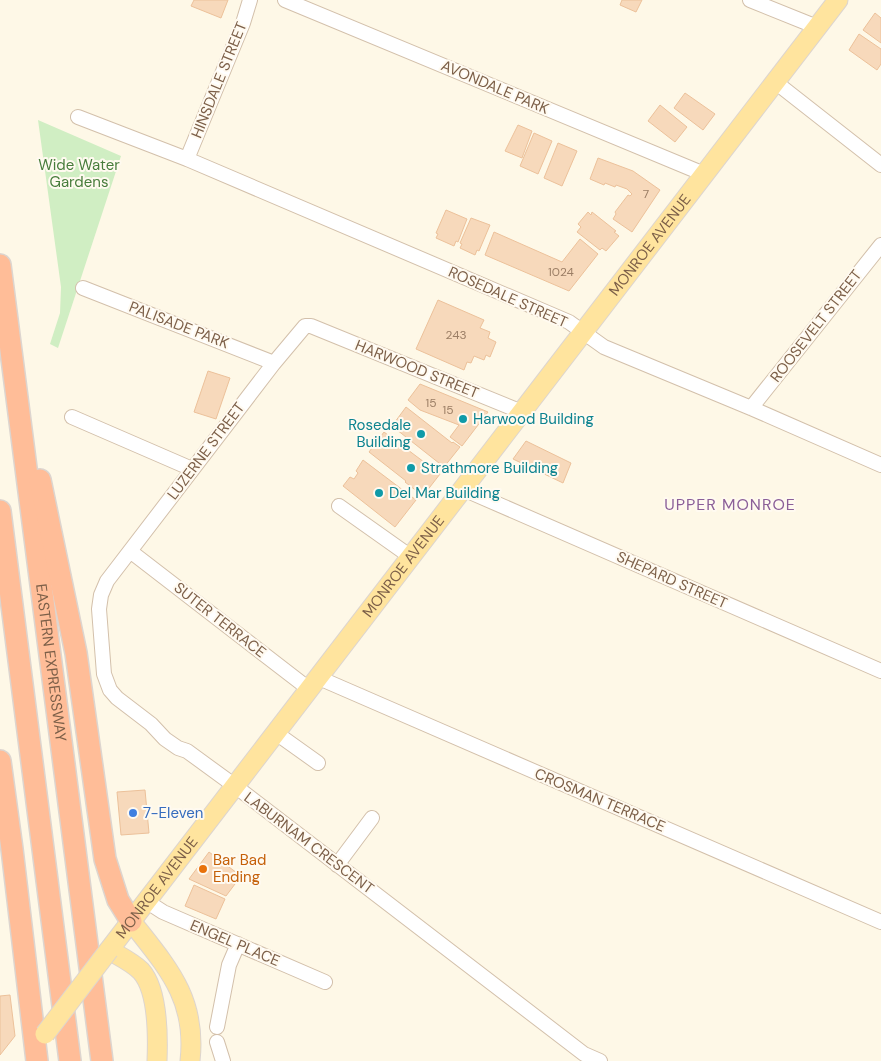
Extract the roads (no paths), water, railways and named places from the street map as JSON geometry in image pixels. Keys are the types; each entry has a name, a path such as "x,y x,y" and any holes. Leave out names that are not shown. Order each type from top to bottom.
{"highway":[{"name":"EASTERN EXPRESSWAY","path":"0,265 102,1061"},
{"path":"8,326 74,640 106,867 118,900 131,921"},
{"name":"EASTERN EXPRESSWAY","path":"0,511 70,1061"},
{"path":"0,762 35,1051"}],"main road":[{"name":"MONROE AVENUE","path":"35,1051 146,901 838,0"},
{"path":"131,921 168,969 180,990 190,1025 192,1043 190,1061"},
{"path":"109,950 137,968 148,983 156,1021 158,1061"}],"street":[{"name":"HINSDALE STREET","path":"187,159 243,23 250,0"},
{"name":"AVONDALE PARK","path":"285,0 704,174"},
{"path":"750,0 817,27"},
{"path":"774,81 881,165"},
{"name":"ROSEDALE STREET","path":"78,117 187,159 569,322 604,347 881,465"},
{"name":"ROOSEVELT STREET","path":"751,408 881,244"},
{"name":"PALISADE PARK","path":"84,288 274,363"},
{"name":"LUZERNE STREET","path":"106,582 274,363 305,326 311,326"},
{"name":"HARWOOD STREET","path":"311,326 522,412"},
{"path":"72,417 192,469"},
{"name":"SHEPARD STREET","path":"463,489 881,671"},
{"path":"339,506 411,556"},
{"name":"SUTER TERRACE","path":"130,551 314,684"},
{"name":"LABURNAM CRESCENT","path":"106,582 101,595 99,609 104,674 107,685 117,698 151,724 165,739 178,748 187,751 235,786 584,1054 600,1061"},
{"name":"CROSMAN TERRACE","path":"314,684 881,922"},
{"path":"276,733 318,763"},
{"path":"337,865 372,818"},
{"name":"ENGEL PLACE","path":"146,901 163,912 325,982"},
{"path":"217,1027 229,965 238,944"},
{"path":"217,1042 223,1061"}],"place":[{"name":"Harwood Building","path":"463,419"},
{"name":"Rosedale Building","path":"421,434"},
{"name":"Strathmore Building","path":"411,468"},
{"name":"Del Mar Building","path":"379,493"},
{"name":"7-Eleven","path":"133,813"},
{"name":"Bar Bad Ending","path":"203,869"}],"district":[{"name":"UPPER MONROE","path":"730,504"}],"park label":[{"name":"Wide Water Gardens","path":"79,174"}]}
